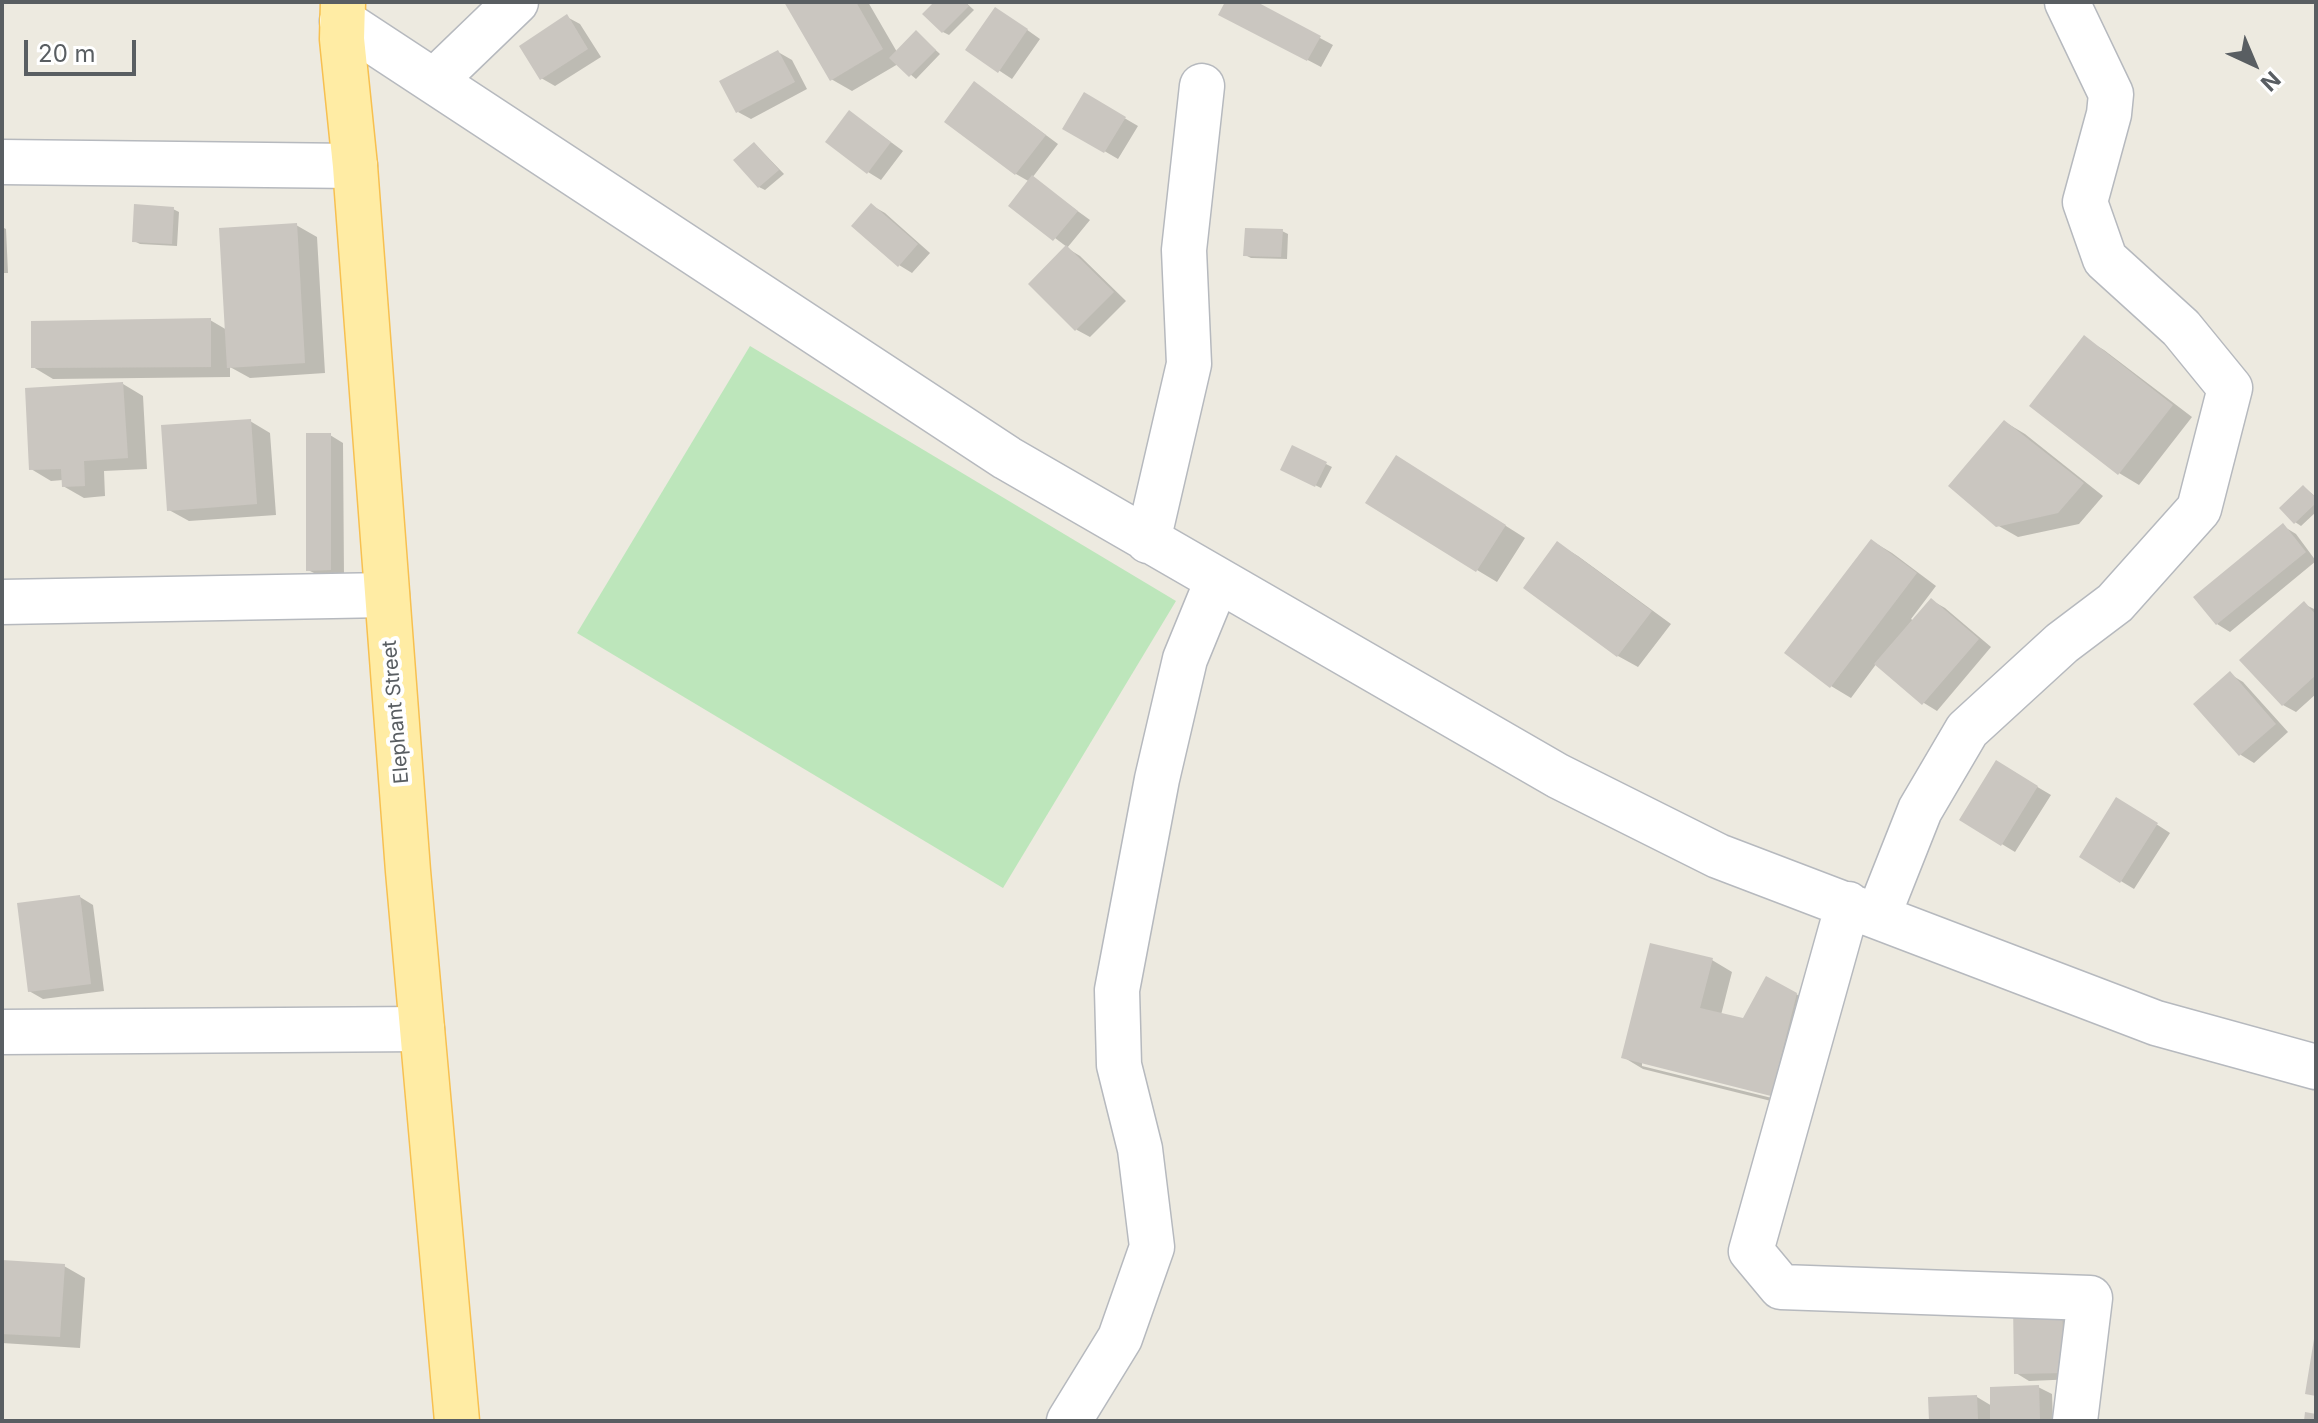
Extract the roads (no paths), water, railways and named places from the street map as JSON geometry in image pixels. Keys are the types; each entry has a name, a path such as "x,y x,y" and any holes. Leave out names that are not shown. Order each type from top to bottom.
{"main road":[{"name":"Elephant Street","path":"343,11 342,39 355,166 422,1029 457,1421"}],"street":[{"path":"434,81 516,2"},
{"path":"2067,2 2111,94 2109,114 2085,202 2105,259 2181,328 2230,388 2199,509 2115,603 2062,643 1967,730 1863,910 1751,1251 1781,1287 2090,1298 2075,1421"},
{"path":"343,11 434,81 1007,458 1558,776 1718,856 2156,1023 2316,1067"},
{"path":"1148,541 1189,364 1184,250 1202,86"},
{"path":"2,162 355,166"},
{"path":"1069,1421 1120,1338 1152,1247 1140,1149 1119,1065 1117,990 1157,779 1185,659 1217,581"},
{"path":"2,602 387,595"},
{"path":"2,1032 422,1029"}]}
